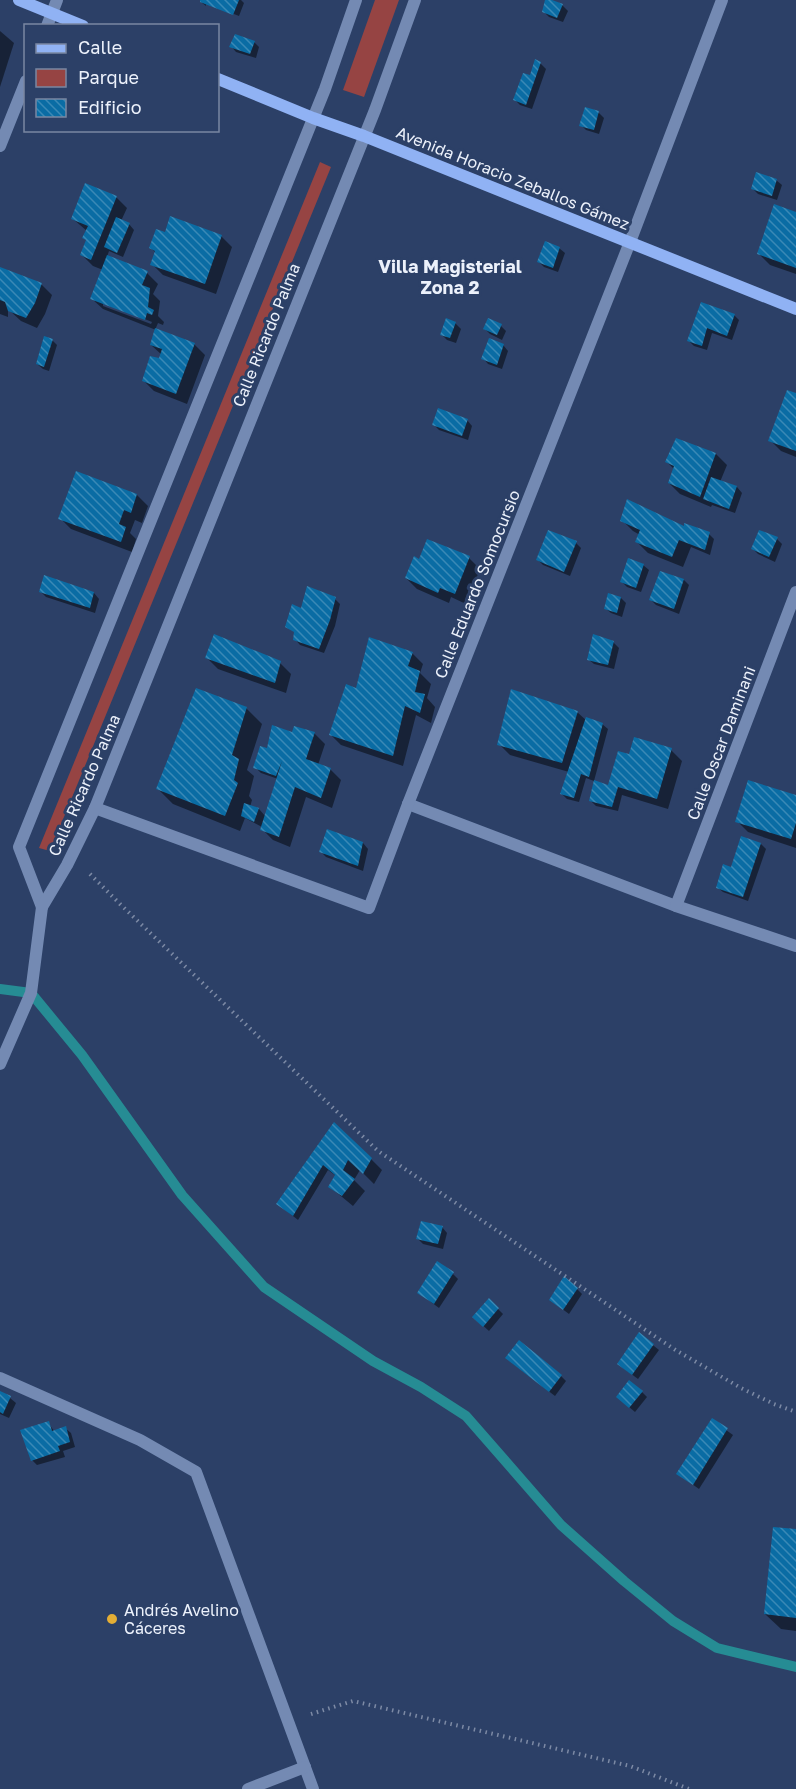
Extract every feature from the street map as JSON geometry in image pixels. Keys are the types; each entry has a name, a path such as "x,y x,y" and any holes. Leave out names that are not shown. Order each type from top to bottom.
{"main road":[{"path":"19,0 78,24"},
{"name":"Avenida Horacio Zeballos Gámez","path":"219,80 796,309"}],"street":[{"path":"48,24 57,0"},
{"name":"Calle Ricardo Palma","path":"42,907 19,847 313,118 356,0"},
{"name":"Calle Ricardo Palma","path":"42,907 72,855 95,807 375,110 415,0"},
{"name":"Calle Eduardo Somocursio","path":"95,807 369,908 630,242 722,0"},
{"path":"0,146 24,86"},
{"name":"Calle Oscar Daminani","path":"676,906 796,592"},
{"path":"408,804 676,906 796,946"},
{"path":"0,1064 31,993 42,907"},
{"path":"0,1378 140,1440 196,1472 313,1789"},
{"path":"248,1789 305,1767"}],"path":[{"path":"72,855 120,904 378,1151 677,1352 741,1388 796,1412"},
{"path":"288,1721 352,1701 630,1766 690,1789"}],"green space":[{"path":"375,0 399,0 364,97 343,90"},
{"path":"320,162 331,167 50,851 39,848"}],"building":[{"path":"200,0 239,0 233,15 200,2"},
{"path":"545,0 563,4 557,18 542,12"},
{"path":"235,34 255,41 250,54 229,47"},
{"path":"535,59 541,62 526,105 513,100 523,73 530,75"},
{"path":"585,107 599,111 594,130 579,126"},
{"path":"756,172 777,179 772,196 751,189"},
{"path":"85,183 117,196 91,260 80,255 86,240 82,238 88,226 71,219"},
{"path":"774,204 796,212 796,268 757,254"},
{"path":"170,216 222,235 205,284 150,265 155,251 149,248 156,229 165,232"},
{"path":"116,217 130,223 117,253 104,247"},
{"path":"545,241 560,247 553,268 537,262"},
{"path":"107,255 148,271 142,285 150,288 148,307 154,310 152,315 147,313 145,320 90,299"},
{"path":"0,267 42,283 35,303 26,318 8,311 5,302 0,300"},
{"path":"701,302 735,314 727,336 707,328 702,346 687,341"},
{"path":"446,318 456,322 450,338 440,335"},
{"path":"488,318 502,324 497,335 483,329"},
{"path":"155,328 195,343 176,394 142,381 150,356 159,358 162,349 150,345"},
{"path":"44,336 53,339 44,367 36,364"},
{"path":"489,338 504,344 497,365 481,359"},
{"path":"787,390 796,393 796,451 768,441"},
{"path":"438,408 468,419 462,436 432,425"},
{"path":"676,438 716,453 700,497 668,483 674,466 665,462"},
{"path":"76,471 137,494 131,513 124,510 119,524 126,527 121,542 58,519"},
{"path":"711,477 737,486 729,509 703,499"},
{"path":"627,499 684,526 684,523 710,532 705,550 679,540 672,557 635,542 640,530 620,521"},
{"path":"548,530 577,541 564,572 536,560"},
{"path":"759,530 778,537 769,557 751,549"},
{"path":"427,539 470,556 455,594 440,588 438,593 405,578 414,556 419,559"},
{"path":"628,558 644,564 636,588 620,582"},
{"path":"660,571 684,579 674,609 649,600"},
{"path":"44,575 94,592 90,608 39,592"},
{"path":"307,586 336,597 319,649 293,640 294,632 285,627 292,604 301,608"},
{"path":"608,593 621,597 617,613 604,609"},
{"path":"214,634 281,661 275,683 205,658"},
{"path":"593,634 614,641 608,665 587,660"},
{"path":"369,637 413,652 408,666 420,671 415,692 425,694 420,713 405,706 393,756 329,735 346,684 356,688"},
{"path":"196,688 247,707 232,755 239,759 234,780 238,783 225,816 156,789"},
{"path":"511,689 578,711 562,763 497,745"},
{"path":"586,717 603,723 589,777 581,774 574,798 560,794"},
{"path":"272,725 292,732 294,726 315,732 306,759 331,768 321,798 295,787 279,837 260,830 282,761 276,776 253,768 260,746 267,748"},
{"path":"634,737 672,748 657,799 618,787 612,807 589,801 594,780 608,785 618,751 629,754"},
{"path":"748,780 796,795 796,823 791,839 735,822"},
{"path":"244,803 259,808 254,822 241,816"},
{"path":"327,829 363,842 358,866 319,852"},
{"path":"741,836 761,843 743,897 716,888 723,864 731,867"},
{"path":"334,1122 372,1158 363,1174 348,1160 343,1170 355,1179 342,1196 328,1187 335,1175 323,1165 293,1216 276,1204"},
{"path":"421,1221 443,1226 438,1244 416,1239"},
{"path":"437,1261 454,1272 434,1304 417,1293"},
{"path":"564,1276 578,1288 563,1310 549,1300"},
{"path":"489,1298 499,1308 483,1327 472,1317"},
{"path":"639,1332 654,1344 632,1375 617,1364"},
{"path":"519,1340 562,1375 549,1392 505,1358"},
{"path":"629,1380 643,1391 629,1408 616,1397"},
{"path":"0,1391 11,1396 3,1414 0,1412"},
{"path":"712,1418 728,1428 693,1485 676,1474"},
{"path":"49,1421 52,1431 66,1426 70,1442 58,1446 60,1451 31,1461 20,1430"},
{"path":"773,1527 796,1529 796,1618 764,1614"}],"waterway":[{"path":"0,989 31,993 82,1055 182,1195 264,1287 373,1361 421,1387 466,1416 561,1525 673,1621 717,1648 796,1667"}],"place":[{"name":"Andrés Avelino Cáceres","path":"112,1619"}],"district":[{"name":"Villa Magisterial Zona 2","path":"450,276"}]}
